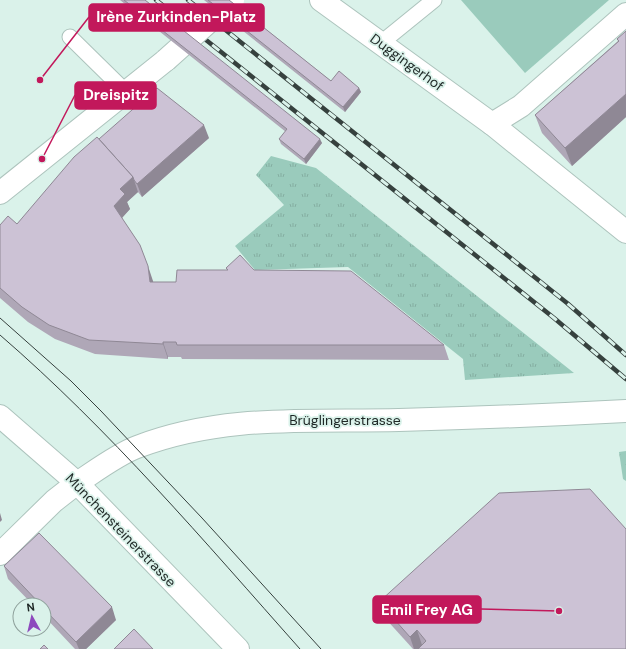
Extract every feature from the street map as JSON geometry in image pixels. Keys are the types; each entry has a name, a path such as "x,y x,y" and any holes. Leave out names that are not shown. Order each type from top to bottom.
{"street":[{"path":"0,193 166,60 233,0"},
{"name":"Duggingerhof","path":"321,0 492,124 626,232"},
{"path":"492,124 521,106 626,14"},
{"name":"Brüglingerstrasse","path":"0,554 54,501 77,483 136,448 188,432 238,423 282,420 399,420 549,416 626,411"},
{"name":"Münchensteinerstrasse","path":"0,416 77,483 238,649"}],"lane":[{"path":"381,43 434,0"},
{"path":"70,37 126,92"}],"green space":[{"path":"461,0 609,0 525,73"},
{"path":"271,156 316,168 574,373 465,380 463,359 348,267 255,270 235,246 284,205 256,175"},
{"path":"626,451 626,481 623,479 619,452"}],"building":[{"path":"124,0 145,0 320,139 304,159 279,139 287,129"},
{"path":"208,0 229,0 331,81 339,71 359,88 343,107"},
{"path":"626,31 626,94 565,148 535,115 619,41 617,39"},
{"path":"157,88 204,125 137,184 133,177 99,139"},
{"path":"97,137 133,177 120,189 125,194 114,206 140,245 148,266 150,282 176,282 177,270 228,270 226,268 240,255 254,270 351,271 444,345 177,345 176,342 163,342 163,344 89,340 49,325 22,307 0,288 0,225 8,216 17,224 74,157"},
{"path":"590,489 626,529 626,649 418,649 426,641 417,630 410,637 379,602 499,493"},
{"path":"39,533 112,607 76,642 52,617 52,597 33,597 4,566"},
{"path":"134,629 153,649 114,649"},
{"path":"44,645 48,649 40,649"}],"tram line":[{"path":"0,318 71,381 101,411 202,518 321,649"},
{"path":"0,335 41,371 118,448 192,527 300,649"}],"railway":[{"path":"156,0 554,318 626,379"},
{"path":"188,0 567,303 626,355"}],"place":[{"name":"Irène Zurkinden-Platz","path":"40,80"},
{"name":"Dreispitz","path":"42,159"},
{"name":"Emil Frey AG","path":"559,611"}]}
